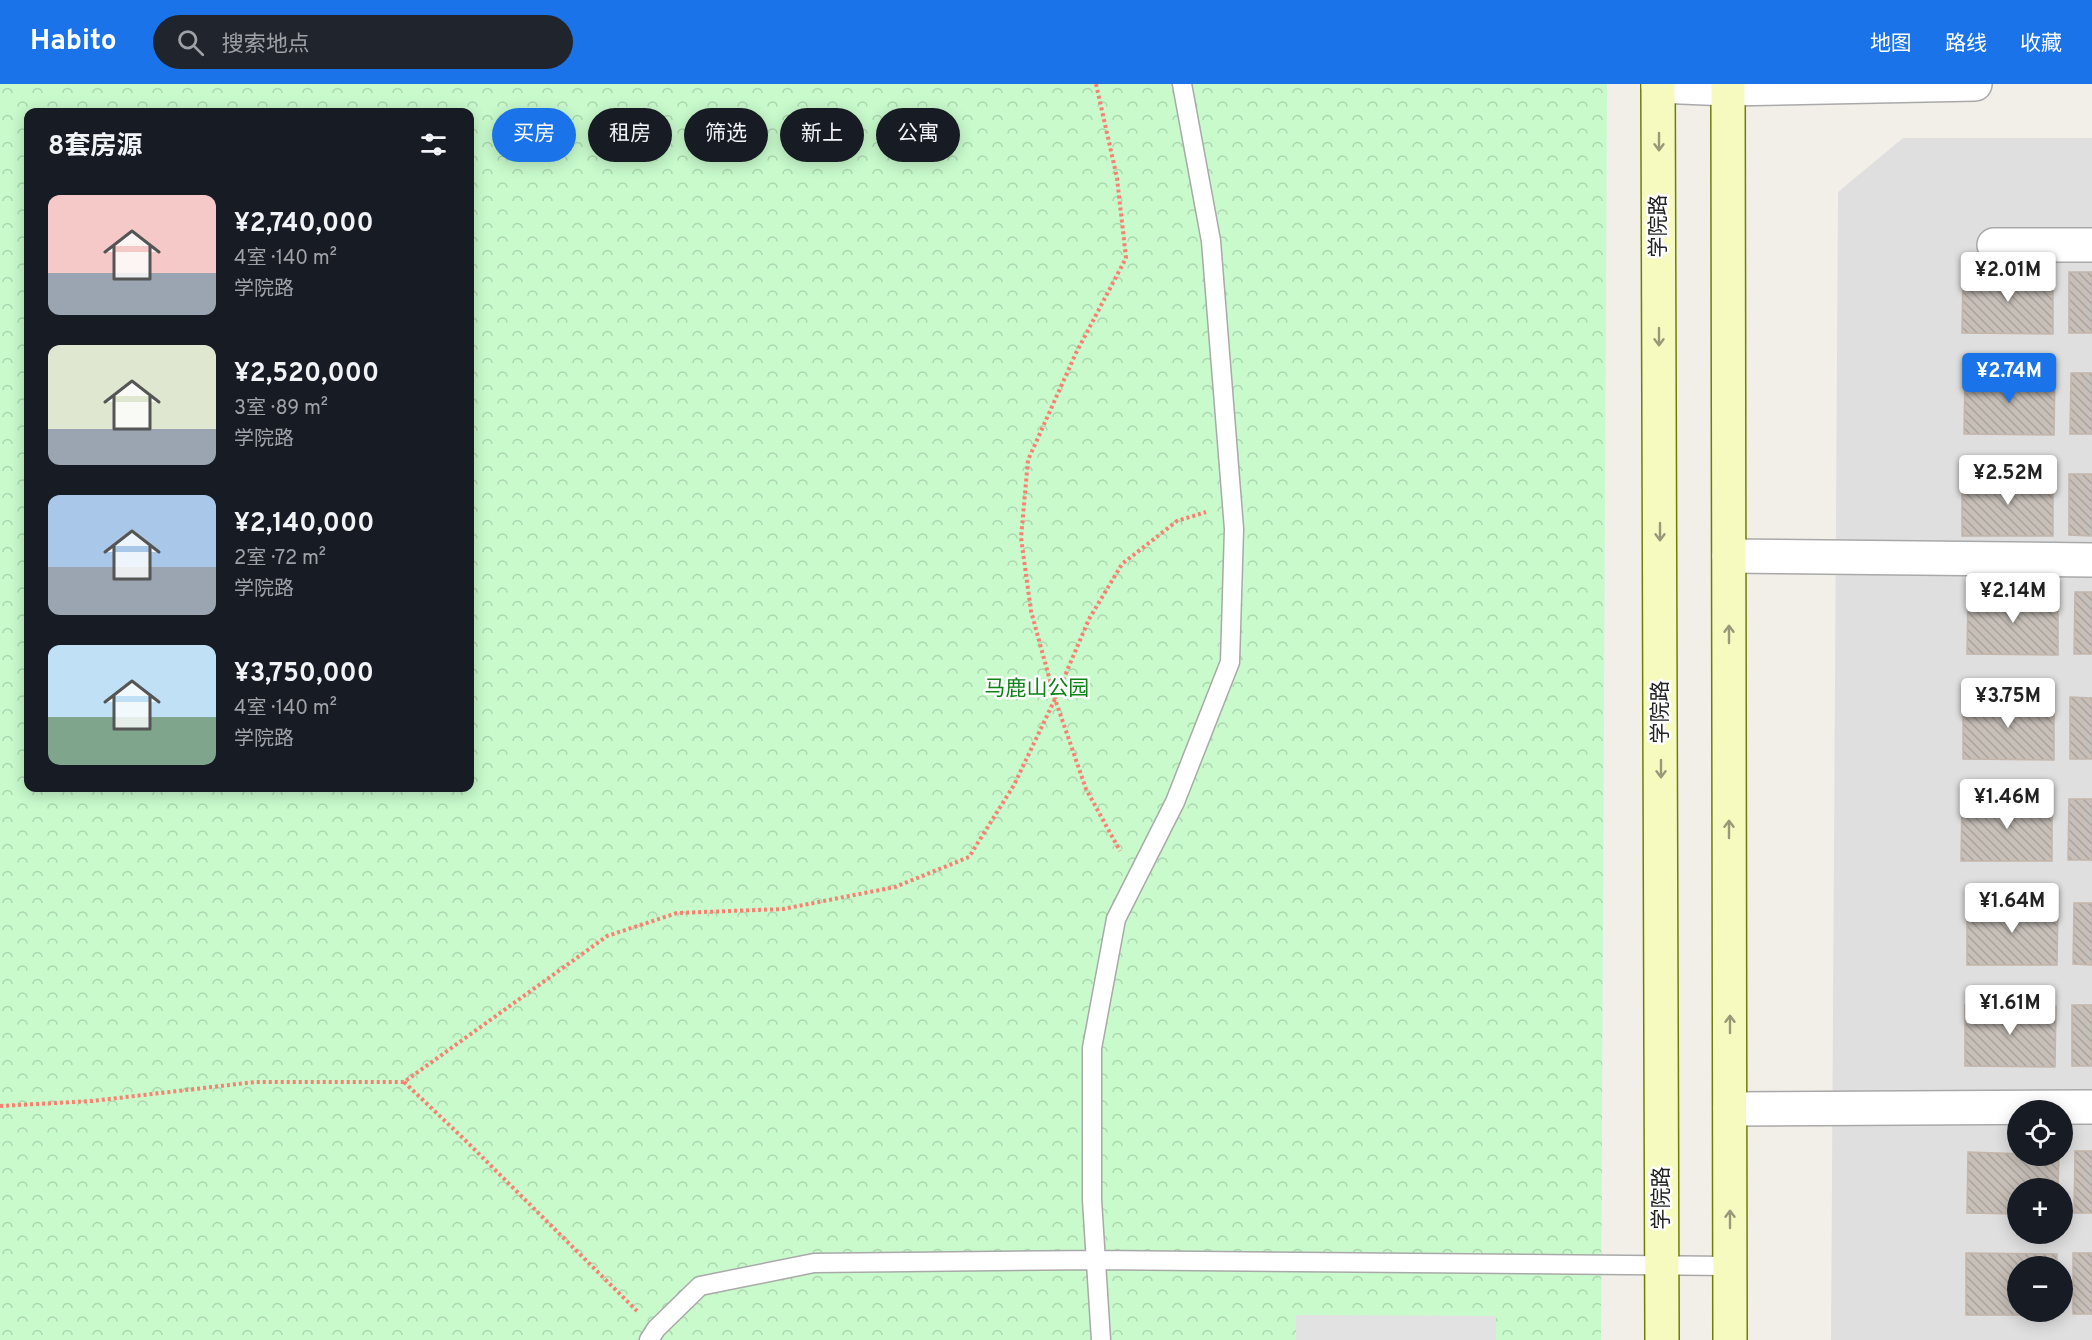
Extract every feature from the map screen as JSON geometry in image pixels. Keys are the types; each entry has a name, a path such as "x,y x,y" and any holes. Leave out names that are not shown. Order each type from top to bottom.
{"main road":[{"name":"学院路","path":"1659,85 1662,1340"},
{"path":"1728,86 1730,1340"}],"street":[{"path":"1659,85 1974,84"},
{"path":"1994,245 2092,245"},
{"path":"1729,556 2092,560"},
{"path":"1730,1109 2092,1107"}],"lane":[{"path":"1101,1340 1092,1200 1092,1048 1116,920 1175,802 1230,662 1234,529 1232,504 1210,241 1182,84"},
{"path":"652,1335 700,1286 814,1263 1096,1260 1730,1266"}],"path":[{"path":"1096,84 1117,178 1126,258 1076,353 1028,460 1021,538 1031,611 1055,699 1086,789 1136,881"},
{"path":"0,1106 92,1101 255,1082 404,1082 607,936 677,913 783,909 894,887 969,857 1014,784 1055,699 1089,619 1122,564 1177,521 1232,504"},
{"path":"404,1082 465,1140 652,1335"}],"shaded area":[{"path":"1903,138 2092,138 2092,1340 1831,1340 1838,192"},
{"path":"1296,1315 1496,1316 1496,1340 1296,1340"}],"green space":[{"name":"马鹿山公园","path":"0,84 1607,84 1601,1340 0,1340"}],"building":[{"path":"1963,272 2053,273 2053,334 1962,333"},
{"path":"2069,272 2092,272 2092,333 2069,333"},
{"path":"1965,373 2055,374 2054,435 1964,434"},
{"path":"2071,373 2092,373 2092,434 2070,434"},
{"path":"2069,474 2092,474 2092,536 2069,535"},
{"path":"1962,475 2053,475 2053,536 1962,536"},
{"path":"2075,592 2092,592 2092,654 2074,654"},
{"path":"1968,593 2058,593 2058,655 1967,654"},
{"path":"2070,697 2092,698 2092,759 2070,759"},
{"path":"1963,698 2054,699 2054,760 1963,759"},
{"path":"1962,799 2052,800 2052,861 1961,861"},
{"path":"2069,799 2092,799 2092,860 2068,860"},
{"path":"1967,903 2058,904 2057,965 1967,965"},
{"path":"2074,903 2092,903 2092,965 2073,964"},
{"path":"1965,1005 2056,1006 2055,1067 1965,1066"},
{"path":"2072,1005 2092,1005 2092,1066 2072,1066"},
{"path":"2075,1151 2092,1151 2092,1213 2074,1213"},
{"path":"1968,1152 2007,1153 2007,1166 2059,1166 2058,1178 2007,1178 2007,1214 1967,1213"},
{"path":"1966,1253 2057,1254 2057,1256 2007,1256 2007,1315 1966,1315"},
{"path":"2073,1253 2092,1253 2092,1314 2073,1314"}]}
